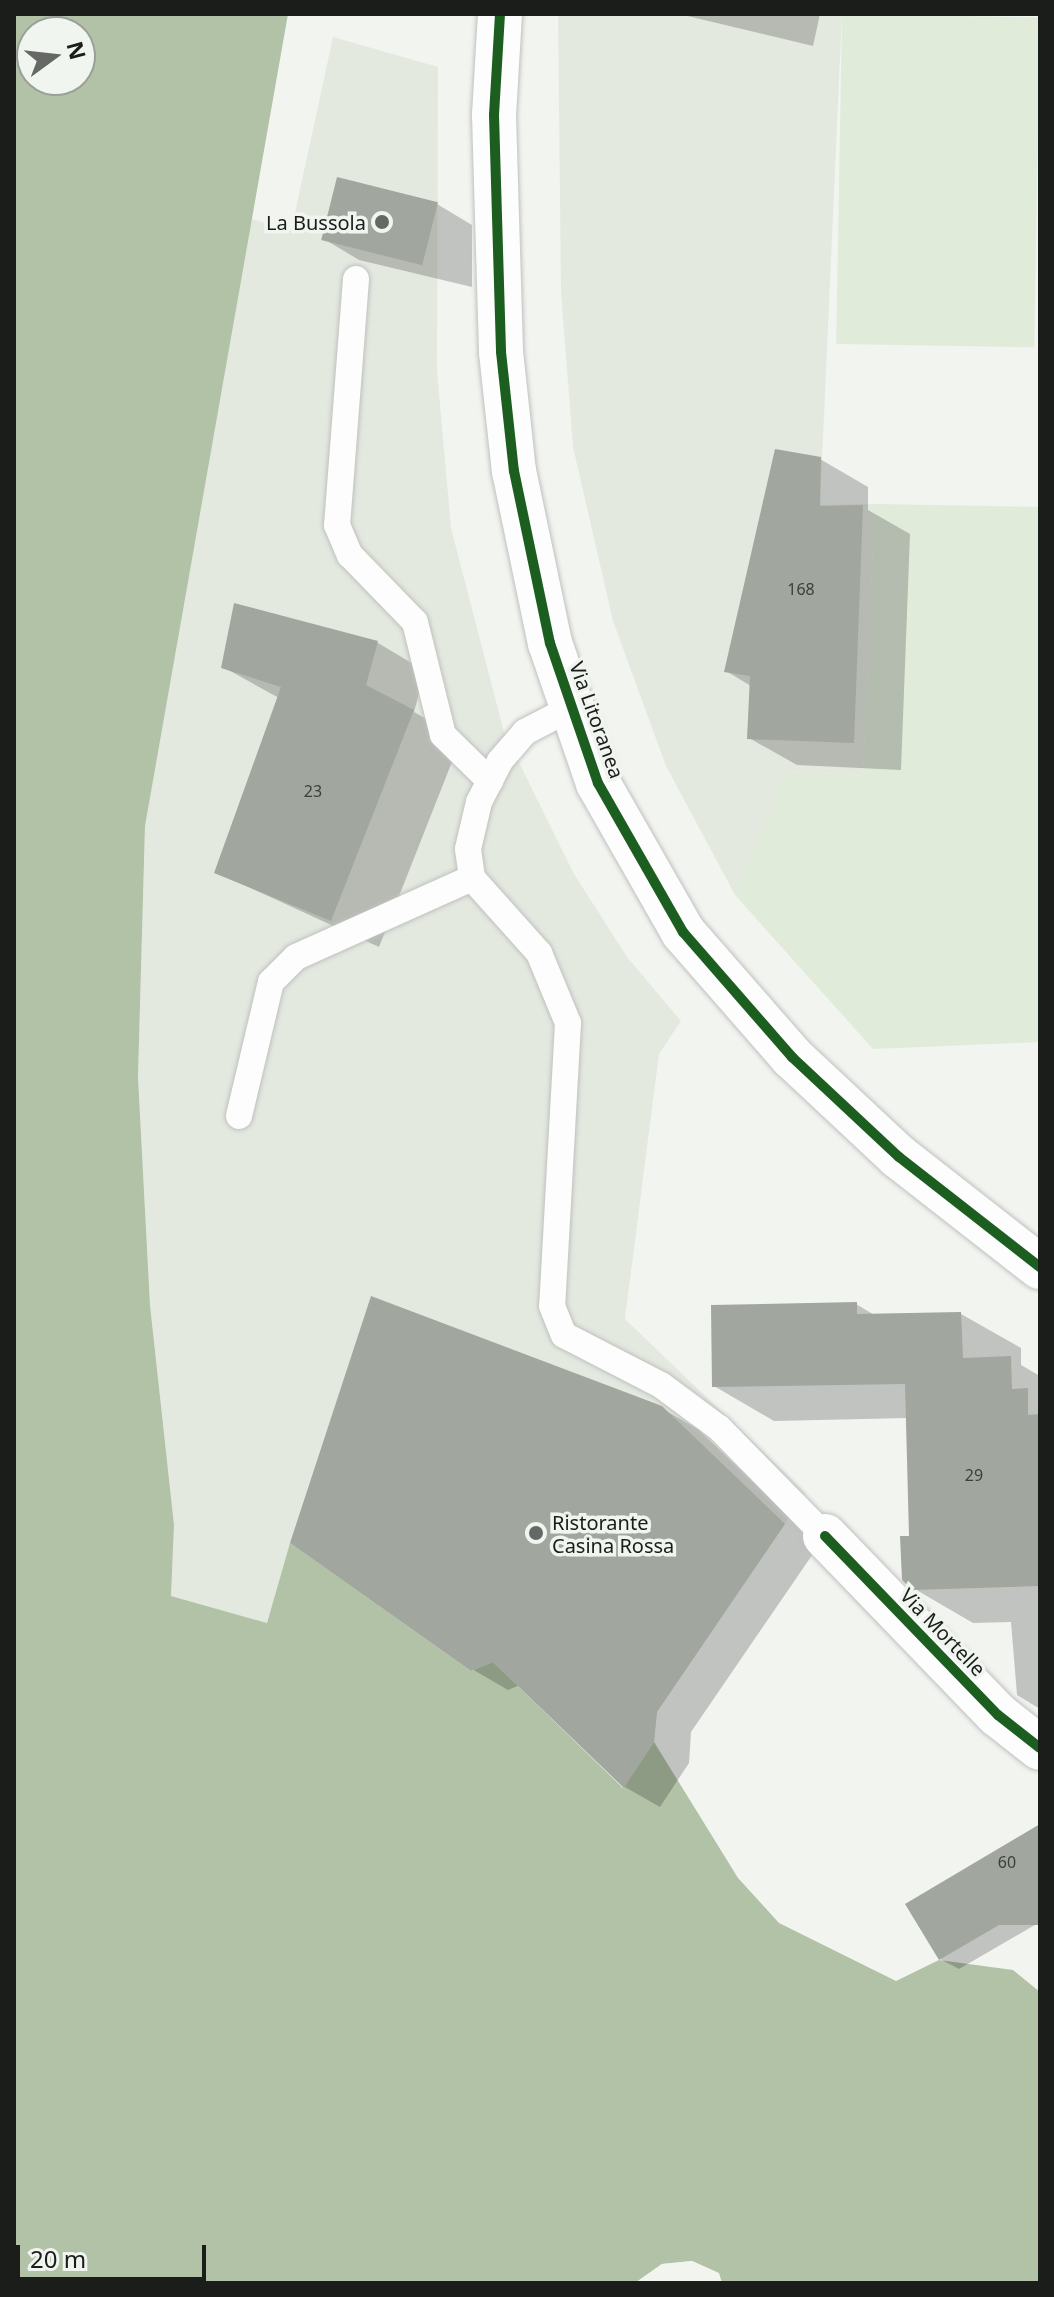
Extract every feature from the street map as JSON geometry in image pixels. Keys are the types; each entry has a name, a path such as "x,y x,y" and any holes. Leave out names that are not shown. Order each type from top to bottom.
{"street":[{"name":"Via Litoranea","path":"500,14 494,115 501,352 514,471 571,708 598,783 683,932 792,1057 899,1157 1040,1267"},
{"name":"Via Mortelle","path":"825,1536 998,1715 1040,1748"}],"lane":[{"path":"356,279 337,525 350,555 415,622 443,735 490,781"},
{"path":"571,708 525,732 490,781 468,849 472,878 539,953 568,1023 552,1306 564,1335 661,1385 719,1428 825,1536"},
{"path":"239,1116 271,982 296,957 472,878"}],"shaded area":[{"path":"14,14 288,14 145,826 138,1077 150,1305 174,1525 171,1596 267,1623 290,1543 471,1671 493,1662 623,1788 654,1742 738,1878 779,1923 896,1981 939,1960 1013,1970 1040,1992 1040,2283 722,2283 718,2273 692,2261 662,2264 635,2283 14,2283"},
{"path":"558,14 842,14 820,505 875,504 863,776 787,771 735,895 666,766 613,621 573,447 561,292"},
{"path":"842,14 1040,17 1034,347 836,344"},
{"path":"333,37 438,67 437,371 451,528 504,732 574,874 627,957 681,1021 659,1054 625,1319 806,1493 657,1711 654,1742 624,1788 493,1662 471,1671 290,1544 267,1623 171,1596 174,1525 150,1305 138,1077 145,826 249,218 291,231"},
{"path":"875,504 1040,507 1040,1042 873,1049 735,895 787,771 863,776"}],"pier":[{"path":"288,14 292,14 292,222 288,222"},
{"path":"692,2261 719,2273 722,2283 692,2265 663,2268 635,2283 662,2264"}],"building":[{"name":"La Bussola","path":"337,177 438,202 422,265 321,240"},
{"path":"775,449 821,457 820,506 863,505 854,743 747,739 750,676 724,672"},
{"path":"234,603 378,641 366,685 414,710 331,921 214,873 281,687 221,668"},
{"name":"Ristorante Casina Rossa","path":"371,1296 662,1406 785,1524 657,1712 654,1742 624,1788 493,1662 471,1671 290,1543"},
{"path":"857,1302 857,1314 961,1312 963,1358 1011,1356 1012,1389 1028,1388 1028,1415 1040,1414 1040,1586 912,1590 902,1580 900,1536 909,1536 905,1384 712,1387 711,1305"},
{"path":"1040,1824 1040,1925 999,1925 939,1960 905,1904"}],"cycle path":[{"path":"500,14 494,115 501,352 514,471 550,643 598,783 683,932 792,1057 899,1157 1040,1267"},
{"path":"825,1536 998,1715 1040,1748"}],"place":[{"name":"La Bussola","path":"382,222"},
{"name":"Ristorante Casina Rossa","path":"536,1533"}]}
